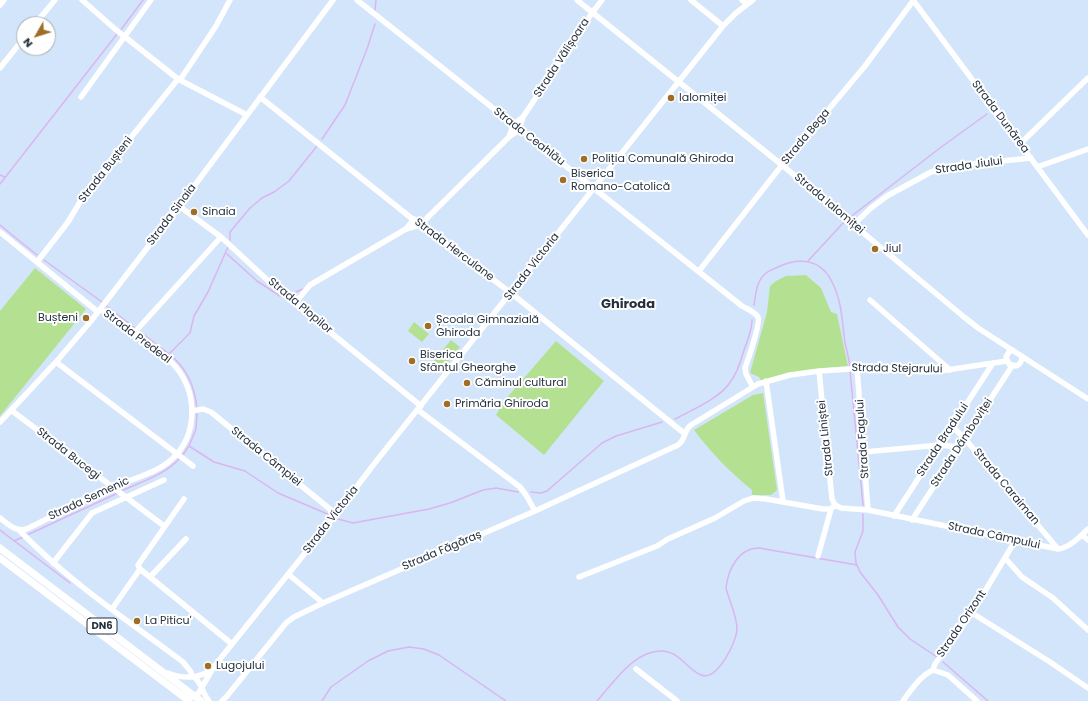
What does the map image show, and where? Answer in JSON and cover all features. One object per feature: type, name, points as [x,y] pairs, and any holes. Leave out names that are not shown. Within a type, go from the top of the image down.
[{"type":"main road","name":"DN6","points":[[0,548],[160,670],[195,699]]},
{"type":"main road","name":"DN6","points":[[0,558],[176,691],[195,699]]},
{"type":"street","points":[[0,5],[4,0]]},
{"type":"street","points":[[42,16],[55,0]]},
{"type":"street","points":[[82,0],[123,36],[179,79],[248,115]]},
{"type":"street","points":[[81,97],[123,36],[152,0]]},
{"type":"street","name":"Strada Bușteni","points":[[37,262],[68,222],[84,197],[179,79],[216,26],[230,0]]},
{"type":"street","name":"Strada Sinaia","points":[[0,422],[56,362],[102,307],[248,115],[333,0]]},
{"type":"street","name":"Strada Ceahlău","points":[[357,0],[698,272],[757,316],[758,326],[745,368],[746,374],[753,387]]},
{"type":"street","name":"Strada Ialomiței","points":[[577,0],[782,166],[964,317],[1088,399]]},
{"type":"street","name":"Strada Vălișoara","points":[[516,128],[602,0]]},
{"type":"street","points":[[690,0],[723,26]]},
{"type":"street","name":"Strada Victoria","points":[[195,699],[202,690],[212,669],[678,81],[744,2],[753,0]]},
{"type":"street","name":"Strada Dunărea","points":[[913,0],[1088,235]]},
{"type":"street","name":"Strada Bega","points":[[698,272],[782,166],[865,66],[913,0]]},
{"type":"street","points":[[0,68],[16,48]]},
{"type":"street","points":[[1020,144],[1088,78]]},
{"type":"street","name":"Strada Herculane","points":[[260,97],[417,222],[511,293],[685,434]]},
{"type":"street","points":[[295,303],[310,285],[417,222],[509,137],[516,128]]},
{"type":"street","points":[[1037,167],[1088,148]]},
{"type":"street","name":"Strada Jiului","points":[[849,221],[888,196],[931,172],[953,166],[1031,158]]},
{"type":"street","name":"Strada Plopilor","points":[[179,206],[221,237],[276,288],[419,408],[520,487],[535,511]]},
{"type":"street","points":[[406,229],[417,222]]},
{"type":"street","name":"Strada Predeal","points":[[0,232],[37,262],[102,307],[171,362],[178,370],[195,410],[190,431],[180,456]]},
{"type":"street","points":[[134,332],[221,237]]},
{"type":"street","points":[[870,300],[950,370]]},
{"type":"street","points":[[1013,350],[1006,356],[1007,361],[1012,366],[1020,364],[1022,356]]},
{"type":"street","name":"Strada Stejarului","points":[[685,434],[686,430],[691,425],[753,387],[766,381],[790,375],[847,368],[876,368],[926,372],[950,370],[1007,361]]},
{"type":"street","points":[[56,362],[193,466]]},
{"type":"street","name":"Strada Bradului","points":[[894,516],[993,363]]},
{"type":"street","name":"Strada Dâmboviței","points":[[912,520],[1012,366]]},
{"type":"street","name":"Strada Fagului","points":[[856,368],[868,510]]},
{"type":"street","name":"Strada Liniștei","points":[[819,371],[833,507]]},
{"type":"street","points":[[766,381],[783,501]]},
{"type":"street","name":"Strada Bucegi","points":[[11,410],[164,526]]},
{"type":"street","name":"Strada Câmpiei","points":[[195,410],[206,410],[211,412],[336,514]]},
{"type":"street","name":"Strada Caraiman","points":[[952,426],[965,438],[1058,549]]},
{"type":"street","name":"Strada Făgăraș","points":[[222,701],[286,623],[294,617],[322,603],[535,511],[678,445],[683,441],[685,434]]},
{"type":"street","points":[[864,452],[940,445],[959,447]]},
{"type":"street","name":"Strada Semenic","points":[[19,530],[29,528],[156,470],[180,456]]},
{"type":"street","points":[[53,563],[92,513],[124,496],[164,480]]},
{"type":"street","name":"Strada Câmpului","points":[[579,577],[657,546],[668,539],[703,524],[753,498],[783,501],[823,509],[833,507],[868,510],[1058,549]]},
{"type":"street","points":[[112,609],[164,526],[184,499]]},
{"type":"street","points":[[818,556],[833,507]]},
{"type":"street","points":[[0,518],[14,529],[19,530],[71,579],[184,662],[193,677],[200,683],[204,696],[209,701]]},
{"type":"street","points":[[1058,549],[1069,545],[1088,529]]},
{"type":"street","points":[[1082,535],[1088,540]]},
{"type":"street","points":[[150,577],[186,539]]},
{"type":"street","name":"Strada Orizont","points":[[902,701],[918,681],[933,670],[935,664],[972,614],[1015,541]]},
{"type":"street","points":[[1006,558],[1022,577],[1053,598],[1088,630]]},
{"type":"street","points":[[139,567],[232,644]]},
{"type":"street","points":[[288,574],[322,603]]},
{"type":"street","points":[[972,614],[1050,662],[1088,688]]},
{"type":"street","name":"Strada Victoria","points":[[193,677],[205,674],[212,669]]},
{"type":"street","points":[[636,669],[677,701]]},
{"type":"street","points":[[160,670],[178,677],[193,677]]},
{"type":"street","points":[[933,670],[948,675],[977,701]]},
{"type":"green space","points":[[35,268],[86,309],[0,416],[0,311]]},
{"type":"green space","points":[[806,275],[821,288],[831,312],[837,314],[848,366],[804,371],[761,381],[759,377],[750,373],[767,312],[770,286],[786,276]]},
{"type":"green space","points":[[414,322],[429,334],[422,342],[408,331]]},
{"type":"green space","points":[[451,340],[460,347],[442,369],[433,362]]},
{"type":"green space","points":[[556,341],[604,381],[544,455],[496,415],[504,401]]},
{"type":"green space","points":[[763,393],[777,490],[771,495],[752,495],[752,490],[721,462],[694,430],[753,395]]},
{"type":"waterway","points":[[120,31],[143,0]]},
{"type":"waterway","points":[[375,10],[376,0]]},
{"type":"waterway","points":[[322,139],[345,105],[375,24]]},
{"type":"waterway","points":[[0,184],[117,34]]},
{"type":"waterway","points":[[808,261],[844,222],[987,114]]},
{"type":"waterway","points":[[230,240],[230,232],[250,208],[262,198],[274,192],[289,181],[317,146]]},
{"type":"waterway","points":[[0,175],[5,177]]},
{"type":"waterway","points":[[0,225],[37,255]]},
{"type":"waterway","points":[[197,409],[189,378],[185,371],[169,354],[190,333],[194,316],[208,292],[228,247]]},
{"type":"waterway","points":[[227,254],[257,281],[280,296]]},
{"type":"waterway","points":[[44,260],[102,302]]},
{"type":"waterway","points":[[754,305],[757,288],[760,281],[769,271],[793,262],[801,261],[815,264],[826,273],[835,288],[841,311],[850,367]]},
{"type":"waterway","points":[[291,294],[303,289]]},
{"type":"waterway","points":[[105,305],[135,328]]},
{"type":"waterway","points":[[675,419],[706,403],[726,387],[736,374],[750,335],[752,320]]},
{"type":"waterway","points":[[138,330],[169,354]]},
{"type":"waterway","points":[[850,371],[863,505]]},
{"type":"waterway","points":[[197,413],[196,429],[189,446],[214,462],[245,471],[278,493],[330,515]]},
{"type":"waterway","points":[[531,492],[541,493],[547,491],[602,443],[616,436],[662,422]]},
{"type":"waterway","points":[[183,455],[188,447]]},
{"type":"waterway","points":[[121,491],[160,474],[180,458]]},
{"type":"waterway","points":[[338,519],[353,523],[429,509],[450,503],[483,490],[496,488],[518,492]]},
{"type":"waterway","points":[[27,535],[118,493]]},
{"type":"waterway","points":[[863,514],[863,531],[855,552],[856,563],[860,572],[878,595],[898,627],[910,639],[937,657]]},
{"type":"waterway","points":[[0,530],[70,583]]},
{"type":"waterway","points":[[14,541],[23,537]]},
{"type":"waterway","points":[[597,701],[625,669],[633,662],[650,653],[660,651],[672,653],[691,669],[701,675],[707,676],[719,667],[730,651],[737,629],[737,624],[726,588],[727,581],[735,561],[745,552],[759,548],[857,565]]},
{"type":"waterway","points":[[322,701],[331,687],[368,661],[388,651],[409,647],[424,649],[439,655],[506,701]]},
{"type":"waterway","points":[[943,662],[988,701]]},
{"type":"place","name":"Ialomiței","points":[[671,98]]},
{"type":"place","name":"Poliția Comunală Ghiroda","points":[[584,159]]},
{"type":"place","name":"Biserica Romano-Catolică","points":[[563,180]]},
{"type":"place","name":"Sinaia","points":[[194,212]]},
{"type":"place","name":"Jiul","points":[[875,249]]},
{"type":"place","name":"Bușteni","points":[[86,318]]},
{"type":"place","name":"Școala Gimnazială Ghiroda","points":[[428,326]]},
{"type":"place","name":"Biserica Sfântul Gheorghe","points":[[412,361]]},
{"type":"place","name":"Căminul cultural","points":[[467,383]]},
{"type":"place","name":"Primăria Ghiroda","points":[[447,404]]},
{"type":"place","name":"La Piticu'","points":[[137,621]]},
{"type":"place","name":"Lugojului","points":[[208,666]]},
{"type":"district","name":"Ghiroda","points":[[628,305]]}]
